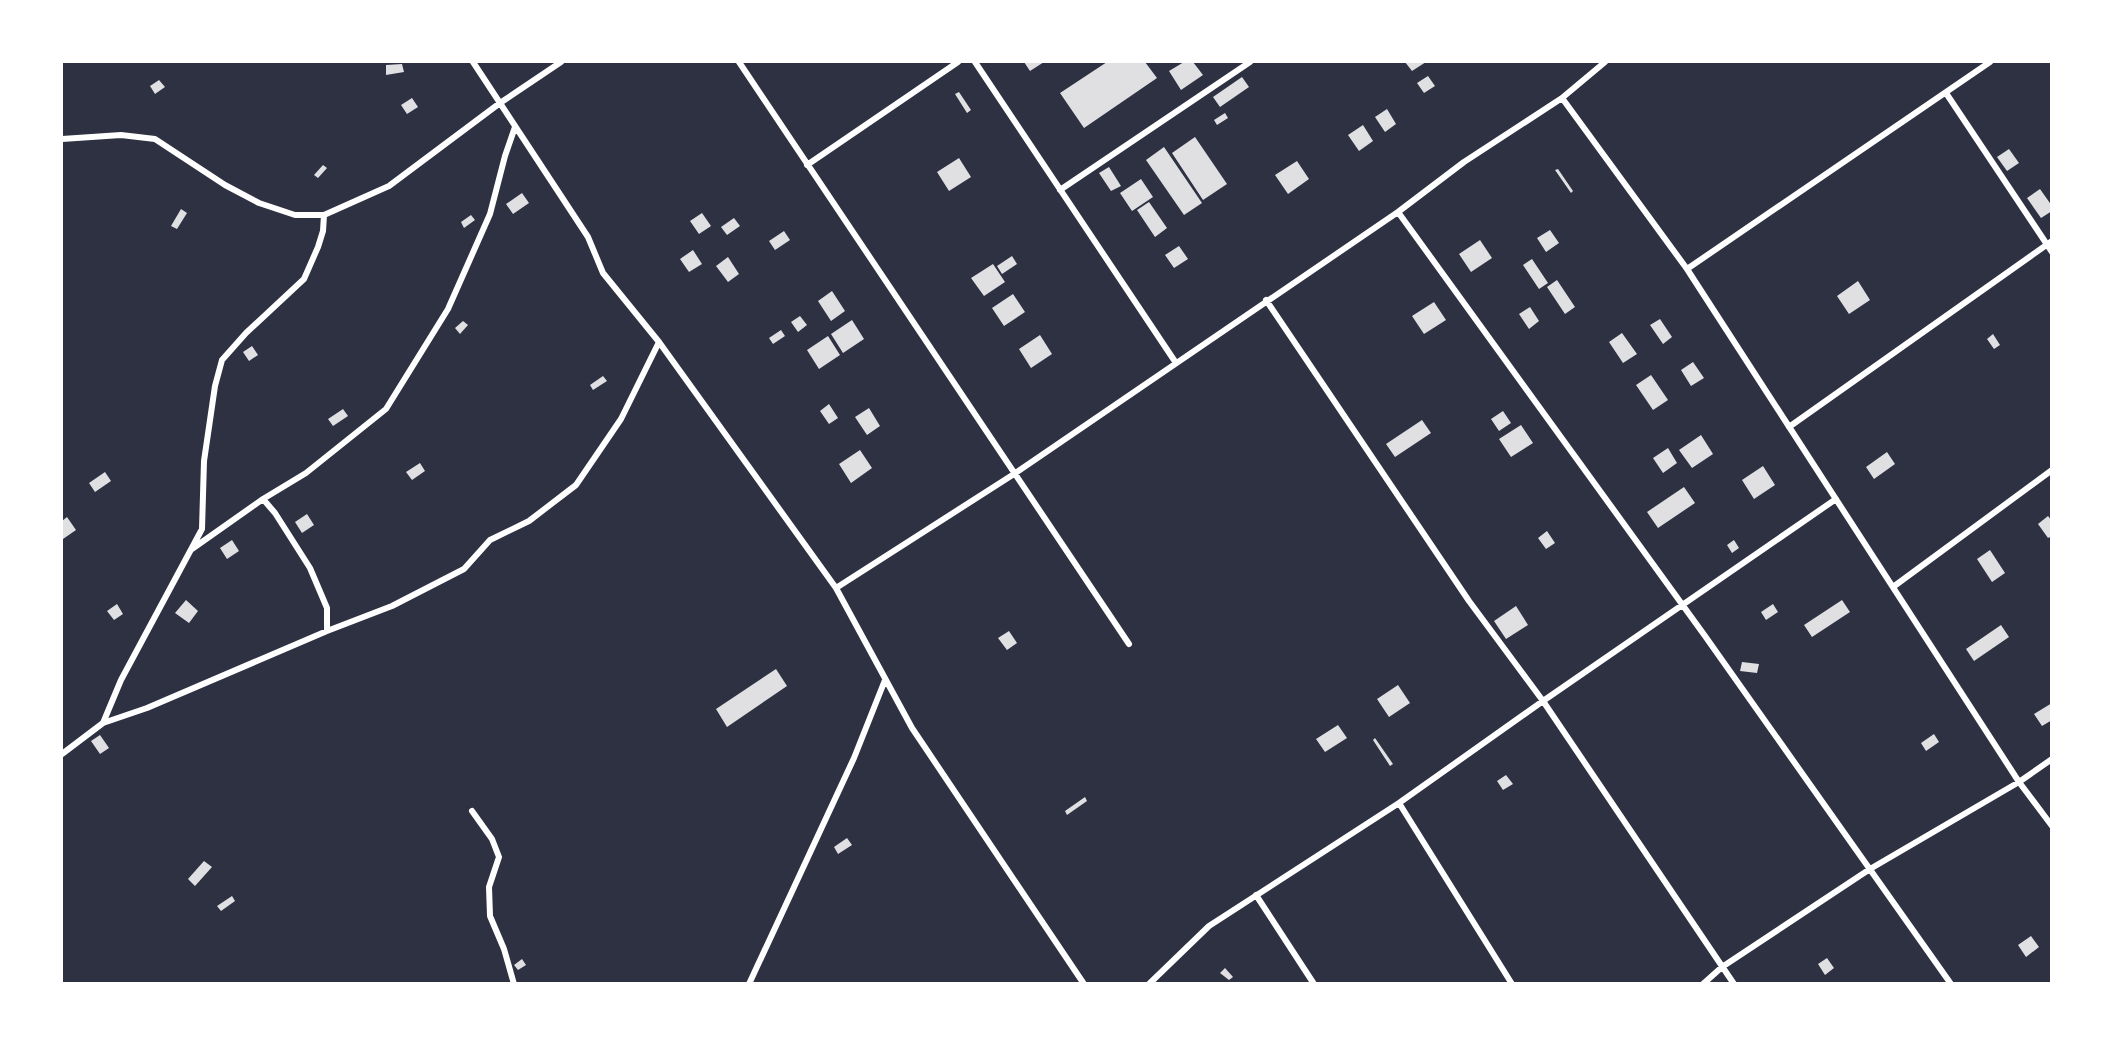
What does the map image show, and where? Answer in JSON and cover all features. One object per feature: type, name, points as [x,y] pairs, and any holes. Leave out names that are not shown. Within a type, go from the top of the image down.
[{"type":"street","points":[[473,62],[588,237],[603,273],[659,342],[836,588],[912,728],[1084,984]]},
{"type":"street","points":[[62,139],[121,135],[155,139],[225,185],[259,203],[295,215],[324,215],[389,186],[500,103],[561,62]]},
{"type":"street","points":[[739,62],[1129,644]]},
{"type":"street","points":[[807,165],[958,62]]},
{"type":"street","points":[[975,62],[1176,363]]},
{"type":"street","points":[[1060,190],[1250,62]]},
{"type":"street","points":[[836,588],[1014,474],[1398,212],[1464,162],[1562,98],[1605,62]]},
{"type":"street","points":[[1687,269],[1990,62]]},
{"type":"street","points":[[1946,93],[2049,243],[2052,252]]},
{"type":"street","points":[[1562,98],[1687,269],[2019,782],[2052,826]]},
{"type":"street","points":[[191,549],[263,499],[306,473],[386,409],[448,309],[490,214],[515,127]]},
{"type":"street","points":[[1398,212],[1683,605],[1951,984]]},
{"type":"street","points":[[103,723],[121,680],[202,529],[204,461],[215,386],[222,360],[246,333],[304,279],[323,231],[324,215]]},
{"type":"street","points":[[1790,427],[2049,243]]},
{"type":"street","points":[[1266,300],[1469,602],[1543,701],[1734,984]]},
{"type":"street","points":[[62,754],[103,723],[167,700],[327,631],[392,606],[464,569],[490,540],[529,521],[576,485],[621,419],[659,342]]},
{"type":"street","points":[[1893,587],[2052,470]]},
{"type":"street","points":[[263,499],[275,513],[310,568],[327,608],[327,631]]},
{"type":"street","points":[[1149,984],[1209,926],[1399,803],[1836,499]]},
{"type":"street","points":[[749,984],[854,758],[885,680]]},
{"type":"street","points":[[1703,984],[1722,967],[1870,870],[2019,782],[2052,759]]},
{"type":"street","points":[[1399,803],[1512,984]]},
{"type":"street","points":[[472,812],[492,839],[499,857],[489,887],[490,916],[504,949],[514,984]]},
{"type":"street","points":[[1256,895],[1314,984]]},
{"type":"building","points":[[1024,62],[1044,62],[1030,71]]},
{"type":"building","points":[[1107,62],[1145,62],[1157,78],[1084,128],[1060,93]]},
{"type":"building","points":[[1184,62],[1193,62],[1203,75],[1181,90],[1169,71]]},
{"type":"building","points":[[1405,62],[1426,62],[1412,71]]},
{"type":"building","points":[[402,64],[404,72],[386,75],[386,65]]},
{"type":"building","points":[[1428,76],[1435,86],[1424,93],[1417,83]]},
{"type":"building","points":[[1242,77],[1249,87],[1220,107],[1213,97]]},
{"type":"building","points":[[159,80],[165,87],[155,94],[150,86]]},
{"type":"building","points":[[959,92],[971,110],[967,113],[955,94]]},
{"type":"building","points":[[412,98],[418,107],[407,114],[401,105]]},
{"type":"building","points":[[1387,109],[1396,124],[1385,132],[1375,117]]},
{"type":"building","points":[[1225,113],[1228,118],[1217,125],[1214,120]]},
{"type":"building","points":[[1363,125],[1373,141],[1359,151],[1348,135]]},
{"type":"building","points":[[1195,137],[1227,184],[1203,200],[1172,153]]},
{"type":"building","points":[[1164,147],[1202,203],[1184,215],[1146,160]]},
{"type":"building","points":[[2009,149],[2019,163],[2007,171],[1997,157]]},
{"type":"building","points":[[959,158],[971,177],[949,191],[937,172]]},
{"type":"building","points":[[1297,161],[1309,179],[1288,194],[1275,175]]},
{"type":"building","points":[[323,165],[327,168],[318,178],[314,175]]},
{"type":"building","points":[[1109,167],[1121,186],[1111,191],[1099,173]]},
{"type":"building","points":[[1558,169],[1573,191],[1571,193],[1555,170]]},
{"type":"building","points":[[1141,179],[1153,197],[1132,211],[1120,193]]},
{"type":"building","points":[[2040,189],[2052,206],[2052,211],[2041,218],[2027,198]]},
{"type":"building","points":[[522,193],[529,203],[513,214],[506,204]]},
{"type":"building","points":[[1149,202],[1167,228],[1155,237],[1137,210]]},
{"type":"building","points":[[181,209],[187,213],[177,229],[171,226]]},
{"type":"building","points":[[702,213],[711,226],[699,234],[690,221]]},
{"type":"building","points":[[471,215],[475,220],[464,228],[461,222]]},
{"type":"building","points":[[734,218],[740,226],[727,235],[721,227]]},
{"type":"building","points":[[1550,230],[1559,243],[1546,252],[1537,238]]},
{"type":"building","points":[[784,231],[790,240],[775,250],[769,241]]},
{"type":"building","points":[[1480,240],[1492,258],[1471,272],[1459,254]]},
{"type":"building","points":[[1179,246],[1188,259],[1174,268],[1165,255]]},
{"type":"building","points":[[693,250],[702,264],[689,272],[680,259]]},
{"type":"building","points":[[1012,256],[1017,264],[1002,274],[997,266]]},
{"type":"building","points":[[728,257],[739,274],[728,282],[716,266]]},
{"type":"building","points":[[1532,259],[1548,283],[1539,289],[1523,265]]},
{"type":"building","points":[[993,264],[1005,282],[984,296],[971,278]]},
{"type":"building","points":[[1557,280],[1575,307],[1565,314],[1547,287]]},
{"type":"building","points":[[1858,281],[1870,300],[1849,314],[1837,296]]},
{"type":"building","points":[[832,291],[845,311],[831,321],[818,301]]},
{"type":"building","points":[[1013,294],[1025,312],[1004,326],[992,308]]},
{"type":"building","points":[[1434,302],[1446,320],[1424,334],[1412,316]]},
{"type":"building","points":[[1530,307],[1539,321],[1529,329],[1519,314]]},
{"type":"building","points":[[800,316],[807,325],[798,332],[791,322]]},
{"type":"building","points":[[1660,319],[1672,337],[1663,344],[1650,325]]},
{"type":"building","points":[[852,320],[864,339],[843,353],[831,334]]},
{"type":"building","points":[[463,321],[468,325],[460,334],[455,328]]},
{"type":"building","points":[[781,330],[785,336],[773,344],[769,338]]},
{"type":"building","points":[[1622,333],[1637,354],[1623,363],[1609,342]]},
{"type":"building","points":[[1993,334],[2000,345],[1994,349],[1987,339]]},
{"type":"building","points":[[1040,335],[1052,354],[1031,368],[1019,349]]},
{"type":"building","points":[[828,336],[840,355],[819,369],[807,350]]},
{"type":"building","points":[[252,346],[258,355],[249,361],[243,352]]},
{"type":"building","points":[[1693,362],[1704,378],[1691,386],[1681,370]]},
{"type":"building","points":[[1651,375],[1668,400],[1653,410],[1636,385]]},
{"type":"building","points":[[603,376],[607,381],[593,390],[590,385]]},
{"type":"building","points":[[829,404],[838,418],[829,424],[820,411]]},
{"type":"building","points":[[869,408],[880,426],[867,435],[855,417]]},
{"type":"building","points":[[343,409],[348,416],[333,426],[328,419]]},
{"type":"building","points":[[1503,411],[1511,423],[1499,431],[1491,419]]},
{"type":"building","points":[[1422,420],[1431,433],[1395,457],[1386,444]]},
{"type":"building","points":[[1521,425],[1533,443],[1511,457],[1499,439]]},
{"type":"building","points":[[1701,435],[1713,454],[1692,468],[1679,450]]},
{"type":"building","points":[[1668,448],[1677,463],[1663,473],[1653,458]]},
{"type":"building","points":[[860,450],[872,468],[851,483],[839,464]]},
{"type":"building","points":[[1887,452],[1895,464],[1874,479],[1866,467]]},
{"type":"building","points":[[420,463],[425,471],[412,480],[406,472]]},
{"type":"building","points":[[1763,466],[1775,485],[1754,499],[1742,480]]},
{"type":"building","points":[[105,472],[111,481],[95,492],[89,483]]},
{"type":"building","points":[[1684,487],[1695,503],[1658,528],[1647,512]]},
{"type":"building","points":[[307,514],[314,525],[302,533],[295,522]]},
{"type":"building","points":[[2048,516],[2052,521],[2052,536],[2048,538],[2038,524]]},
{"type":"building","points":[[67,517],[76,530],[63,539],[62,521]]},
{"type":"building","points":[[1547,531],[1555,543],[1546,549],[1538,538]]},
{"type":"building","points":[[232,540],[239,551],[227,559],[220,548]]},
{"type":"building","points":[[1734,540],[1739,548],[1732,553],[1727,545]]},
{"type":"building","points":[[1990,550],[2005,573],[1992,582],[1977,559]]},
{"type":"building","points":[[186,600],[198,611],[189,623],[175,613]]},
{"type":"building","points":[[1842,600],[1850,612],[1812,637],[1804,625]]},
{"type":"building","points":[[117,604],[123,614],[114,620],[107,611]]},
{"type":"building","points":[[1773,604],[1778,612],[1766,620],[1761,612]]},
{"type":"building","points":[[1516,606],[1528,625],[1506,639],[1494,621]]},
{"type":"building","points":[[2001,625],[2009,637],[1974,661],[1966,649]]},
{"type":"building","points":[[1009,631],[1017,643],[1007,650],[998,638]]},
{"type":"building","points":[[1742,662],[1759,664],[1757,673],[1740,671]]},
{"type":"building","points":[[776,669],[787,686],[727,727],[716,709]]},
{"type":"building","points":[[1398,685],[1410,703],[1389,717],[1377,699]]},
{"type":"building","points":[[2052,703],[2052,720],[2042,726],[2034,714]]},
{"type":"building","points":[[1338,725],[1347,738],[1325,752],[1316,739]]},
{"type":"building","points":[[1934,734],[1939,742],[1926,751],[1921,743]]},
{"type":"building","points":[[100,735],[109,748],[100,754],[91,741]]},
{"type":"building","points":[[1375,738],[1393,764],[1390,766],[1373,740]]},
{"type":"building","points":[[1506,775],[1513,784],[1503,790],[1497,781]]},
{"type":"building","points":[[1085,797],[1087,801],[1067,815],[1065,811]]},
{"type":"building","points":[[847,838],[852,845],[838,854],[834,847]]},
{"type":"building","points":[[204,861],[212,867],[195,886],[188,879]]},
{"type":"building","points":[[232,896],[235,901],[221,911],[217,906]]},
{"type":"building","points":[[2031,936],[2039,947],[2026,957],[2018,945]]},
{"type":"building","points":[[1827,958],[1834,968],[1825,975],[1818,964]]},
{"type":"building","points":[[522,959],[526,965],[518,970],[514,965]]},
{"type":"building","points":[[1225,968],[1233,977],[1229,980],[1220,973]]}]
